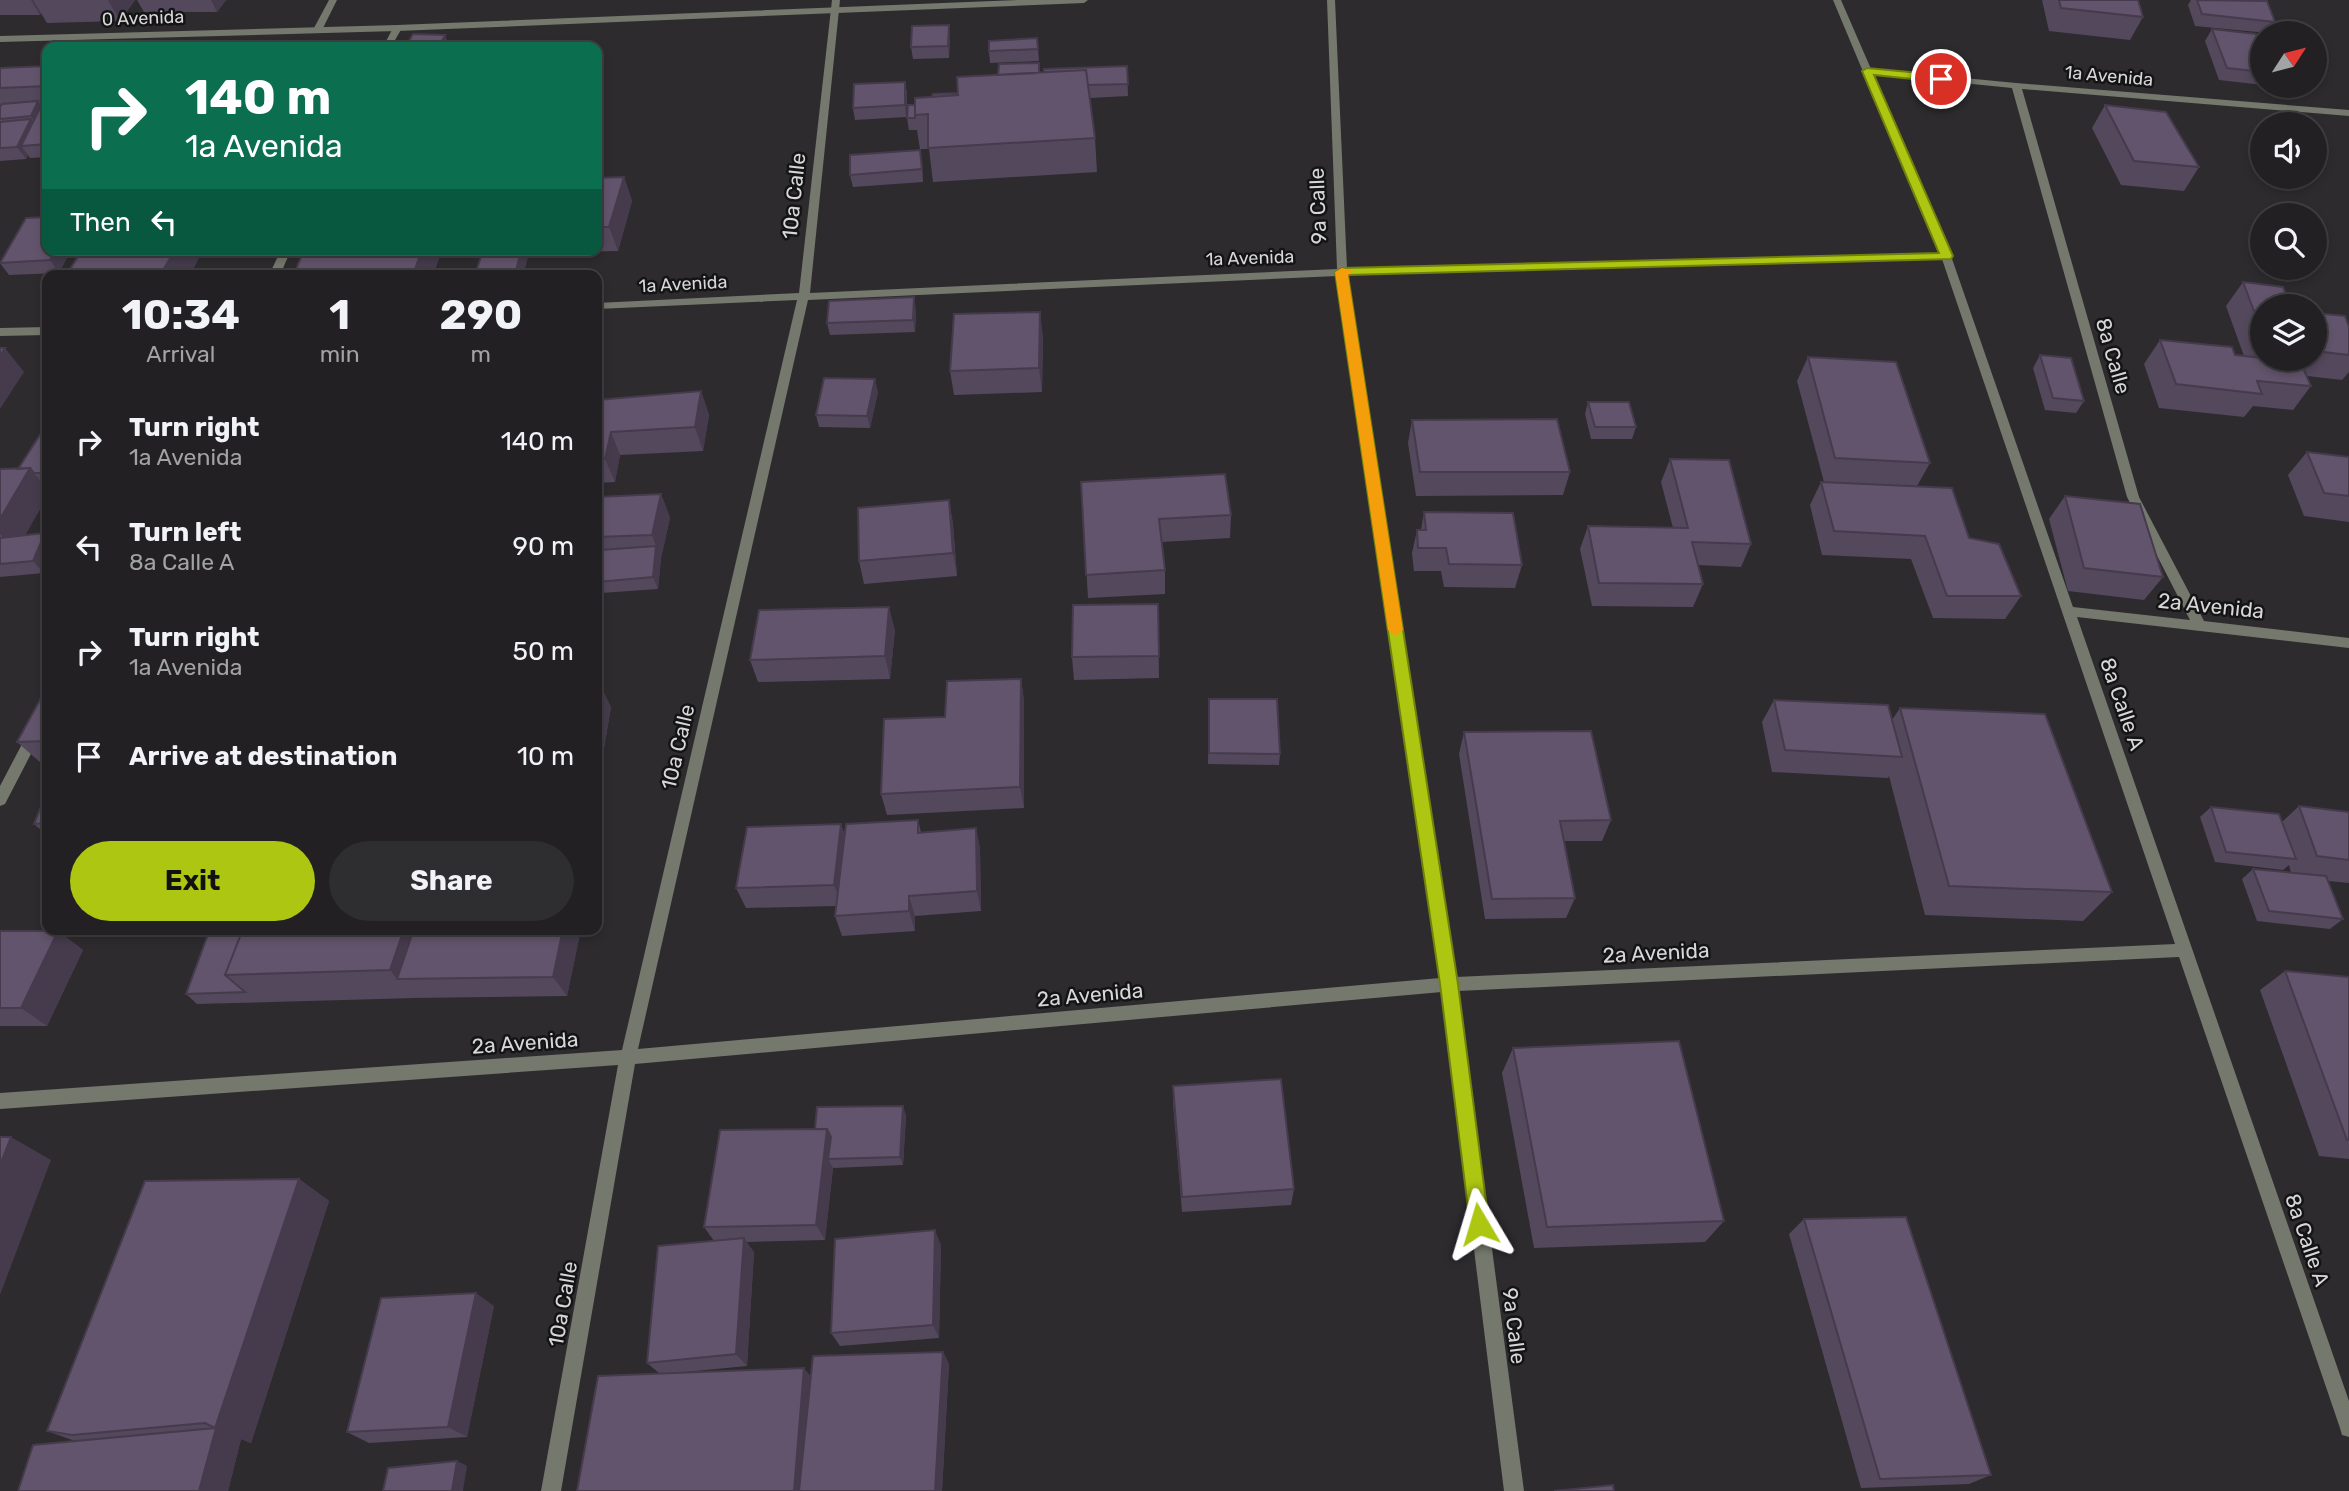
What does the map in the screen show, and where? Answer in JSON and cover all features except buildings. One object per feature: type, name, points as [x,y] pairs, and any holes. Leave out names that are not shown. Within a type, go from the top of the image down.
[{"type":"street","points":[[318,28],[333,0]]},
{"type":"street","name":"0 Avenida","points":[[0,38],[397,28],[836,6],[1084,0]]},
{"type":"street","name":"9a Calle","points":[[1331,0],[1342,272],[1449,984],[1514,1491]]},
{"type":"street","name":"8a Calle A","points":[[1837,0],[1947,256],[2349,1428]]},
{"type":"street","name":"10a Calle","points":[[551,1491],[628,1057],[804,295],[836,6]]},
{"type":"street","points":[[390,42],[397,28]]},
{"type":"street","name":"1a Avenida","points":[[1867,71],[2349,113]]},
{"type":"street","name":"8a Calle","points":[[2016,86],[2133,497],[2200,626]]},
{"type":"street","name":"1a Avenida","points":[[602,306],[1342,272],[1947,256]]},
{"type":"street","points":[[0,332],[42,331]]},
{"type":"street","name":"2a Avenida","points":[[2069,611],[2349,643]]},
{"type":"street","points":[[0,800],[42,720]]},
{"type":"street","name":"2a Avenida","points":[[0,1101],[628,1057],[1449,984],[2185,950]]},
{"type":"slow traffic","points":[[1348,271],[1342,272],[1395,630]]},
{"type":"route","points":[[1479,1224],[1449,984],[1342,272],[1947,256],[1867,71],[1941,79]]}]
